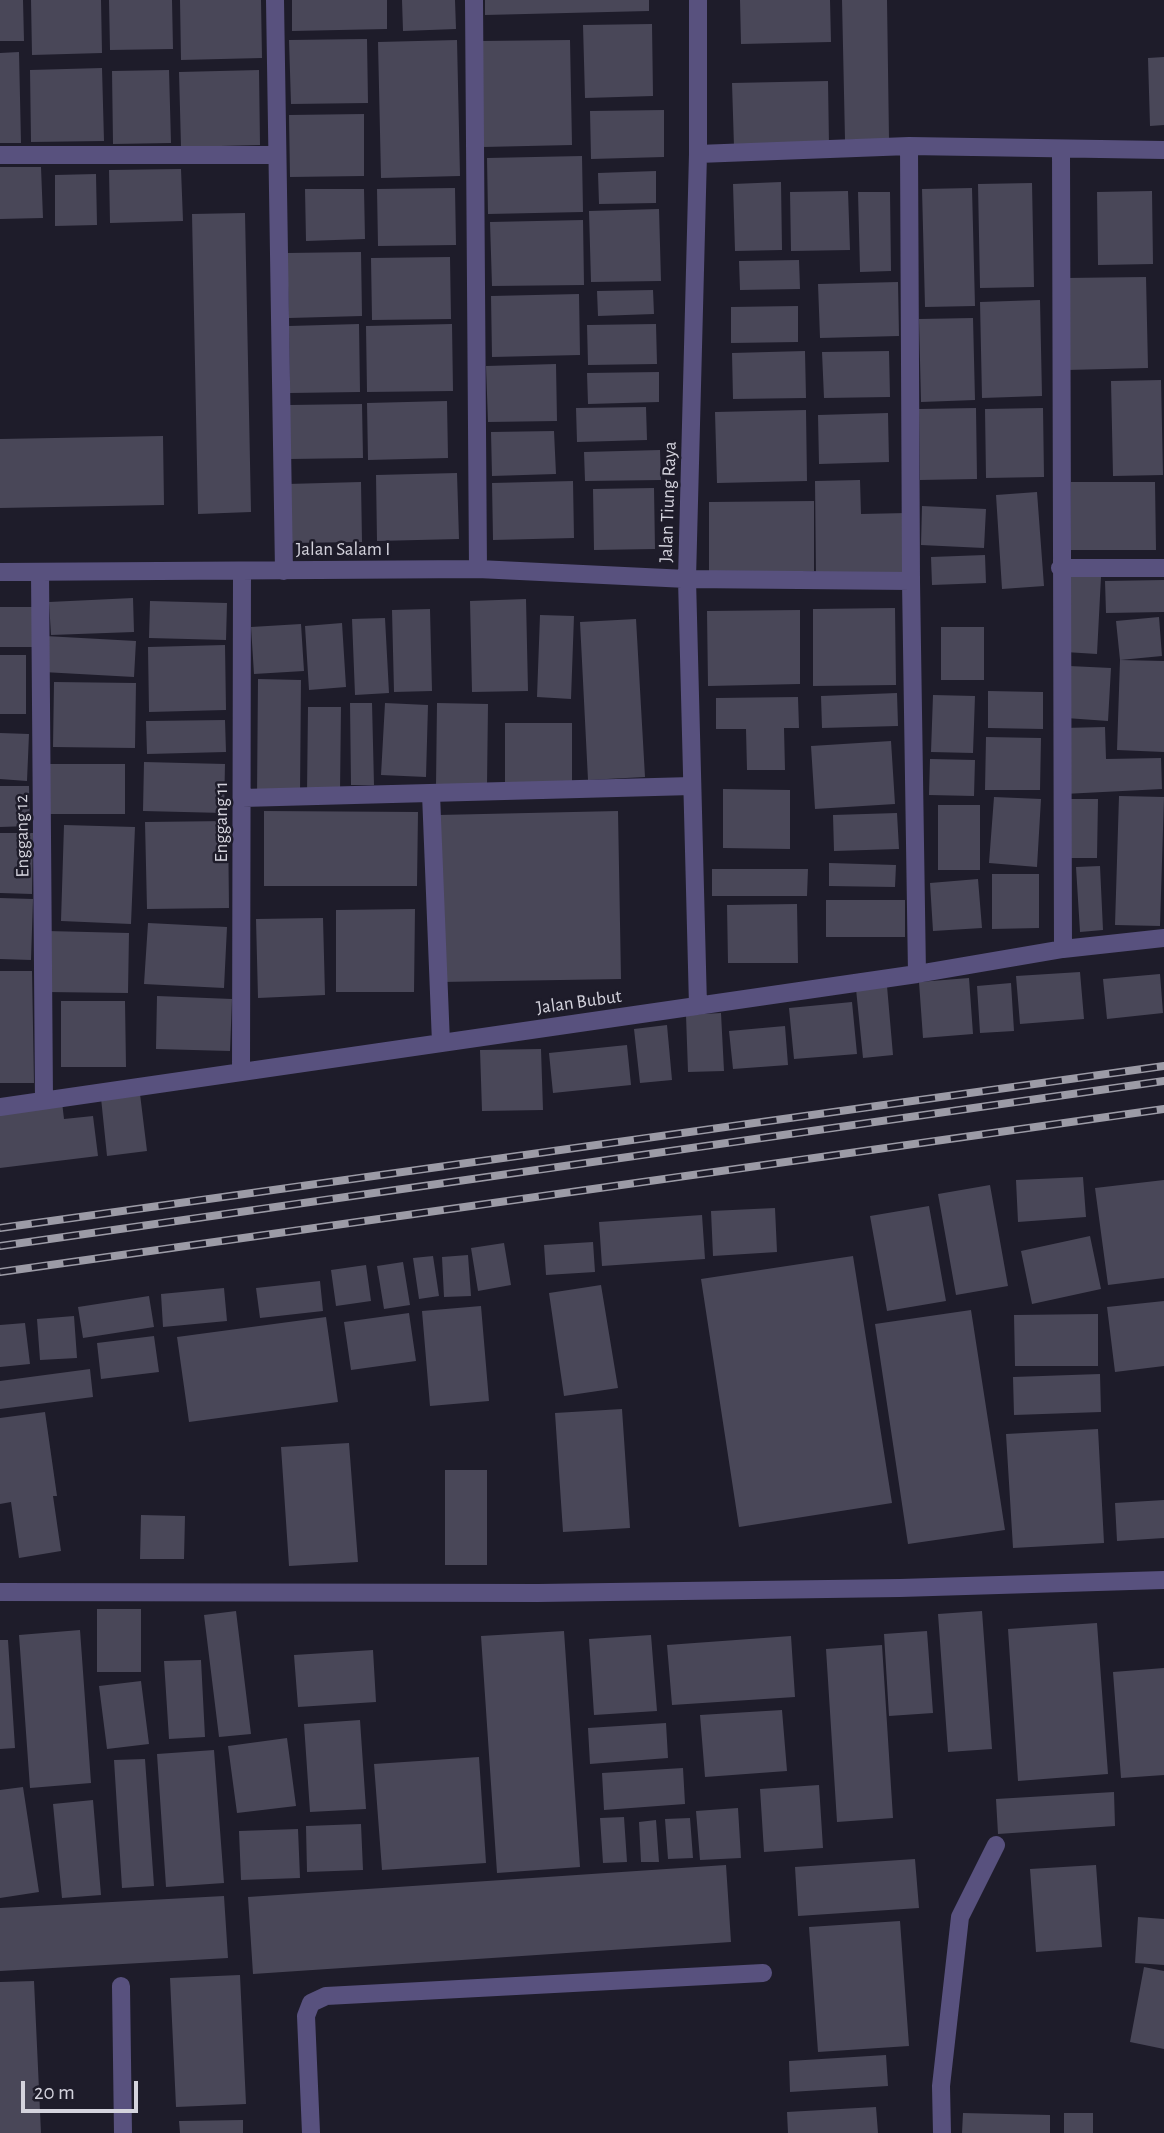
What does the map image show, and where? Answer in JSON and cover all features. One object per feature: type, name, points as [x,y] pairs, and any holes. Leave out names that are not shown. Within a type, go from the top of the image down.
[{"type":"street","points":[[275,0],[284,571]]},
{"type":"street","points":[[474,0],[478,569]]},
{"type":"street","name":"Jalan Tiung Raya","points":[[698,0],[698,154],[687,579],[698,1006]]},
{"type":"street","points":[[909,146],[911,581],[917,974]]},
{"type":"street","points":[[698,154],[909,146],[1164,150]]},
{"type":"street","points":[[1061,149],[1063,949]]},
{"type":"street","points":[[0,155],[277,155]]},
{"type":"street","points":[[1060,568],[1164,568]]},
{"type":"street","name":"Jalan Salam I","points":[[0,572],[478,569],[687,579],[911,581]]},
{"type":"street","name":"Enggang 11","points":[[241,1072],[242,571]]},
{"type":"street","name":"Enggang 12","points":[[40,572],[44,1100]]},
{"type":"street","points":[[242,798],[692,786]]},
{"type":"street","points":[[431,794],[441,1043]]},
{"type":"street","name":"Jalan Bubut","points":[[0,1107],[917,974],[1063,949],[1164,938]]},
{"type":"street","points":[[0,1592],[538,1593],[886,1588],[1164,1580]]},
{"type":"street","points":[[942,2133],[941,2086],[960,1917],[996,1845]]},
{"type":"street","points":[[311,2133],[306,2016],[311,2003],[326,1996],[763,1973]]},
{"type":"street","points":[[121,1986],[123,2133]]},
{"type":"building","points":[[0,0],[23,0],[24,41],[0,41]]},
{"type":"building","points":[[31,0],[101,0],[102,53],[32,55]]},
{"type":"building","points":[[109,0],[172,0],[173,49],[110,50]]},
{"type":"building","points":[[180,0],[261,0],[262,58],[181,60]]},
{"type":"building","points":[[292,0],[387,0],[387,29],[292,31]]},
{"type":"building","points":[[402,0],[455,0],[456,29],[403,31]]},
{"type":"building","points":[[485,0],[649,0],[649,11],[485,15]]},
{"type":"building","points":[[740,0],[830,0],[831,42],[741,44]]},
{"type":"building","points":[[842,0],[887,0],[889,139],[845,140]]},
{"type":"building","points":[[652,24],[653,96],[585,98],[583,25]]},
{"type":"building","points":[[367,39],[368,103],[291,104],[289,40]]},
{"type":"building","points":[[457,40],[460,176],[381,178],[378,42]]},
{"type":"building","points":[[570,40],[572,145],[483,147],[481,41]]},
{"type":"building","points":[[19,52],[21,143],[0,143],[0,53]]},
{"type":"building","points":[[1164,57],[1164,125],[1150,126],[1148,58]]},
{"type":"building","points":[[102,68],[104,141],[31,142],[30,70]]},
{"type":"building","points":[[169,70],[171,143],[113,144],[112,71]]},
{"type":"building","points":[[259,70],[260,145],[181,147],[179,72]]},
{"type":"building","points":[[828,81],[829,145],[734,147],[732,83]]},
{"type":"building","points":[[664,110],[664,157],[591,159],[590,111]]},
{"type":"building","points":[[364,114],[364,176],[290,177],[289,115]]},
{"type":"building","points":[[582,156],[583,212],[488,214],[487,158]]},
{"type":"building","points":[[0,167],[41,167],[43,218],[0,219]]},
{"type":"building","points":[[181,169],[183,221],[110,223],[109,170]]},
{"type":"building","points":[[656,171],[656,203],[599,204],[598,173]]},
{"type":"building","points":[[96,174],[97,225],[55,226],[55,175]]},
{"type":"building","points":[[781,182],[782,250],[735,251],[733,184]]},
{"type":"building","points":[[1032,183],[1034,287],[980,288],[978,184]]},
{"type":"building","points":[[455,188],[456,245],[378,246],[377,189]]},
{"type":"building","points":[[972,188],[975,306],[925,307],[922,189]]},
{"type":"building","points":[[305,189],[364,189],[365,239],[306,241]]},
{"type":"building","points":[[848,191],[850,250],[791,251],[790,192]]},
{"type":"building","points":[[1152,191],[1153,264],[1098,265],[1097,192]]},
{"type":"building","points":[[858,192],[890,192],[891,271],[860,272]]},
{"type":"building","points":[[659,209],[661,281],[591,282],[589,211]]},
{"type":"building","points":[[245,213],[251,512],[198,514],[192,214]]},
{"type":"building","points":[[583,220],[584,285],[492,286],[490,222]]},
{"type":"building","points":[[361,252],[362,316],[289,318],[287,253]]},
{"type":"building","points":[[450,257],[451,319],[372,320],[371,258]]},
{"type":"building","points":[[799,260],[800,289],[740,290],[739,261]]},
{"type":"building","points":[[1146,277],[1148,368],[1067,370],[1065,278]]},
{"type":"building","points":[[898,282],[899,336],[820,338],[818,284]]},
{"type":"building","points":[[653,290],[654,314],[598,316],[597,291]]},
{"type":"building","points":[[579,294],[580,355],[492,357],[491,296]]},
{"type":"building","points":[[1040,300],[1042,396],[982,398],[980,302]]},
{"type":"building","points":[[798,306],[798,342],[731,343],[731,307]]},
{"type":"building","points":[[973,318],[975,400],[921,402],[919,319]]},
{"type":"building","points":[[359,324],[360,392],[290,393],[289,326]]},
{"type":"building","points":[[452,324],[453,391],[367,392],[366,326]]},
{"type":"building","points":[[656,324],[657,364],[588,365],[587,325]]},
{"type":"building","points":[[805,351],[806,398],[733,399],[732,353]]},
{"type":"building","points":[[889,351],[890,397],[824,398],[822,352]]},
{"type":"building","points":[[556,364],[557,421],[488,422],[486,366]]},
{"type":"building","points":[[659,372],[659,402],[588,404],[587,373]]},
{"type":"building","points":[[1161,380],[1163,475],[1113,476],[1111,381]]},
{"type":"building","points":[[447,401],[448,458],[368,460],[367,403]]},
{"type":"building","points":[[362,404],[363,458],[290,459],[289,405]]},
{"type":"building","points":[[646,407],[647,440],[577,442],[576,408]]},
{"type":"building","points":[[976,408],[977,479],[920,480],[919,409]]},
{"type":"building","points":[[1043,408],[1044,477],[986,478],[985,409]]},
{"type":"building","points":[[806,410],[807,481],[717,483],[715,412]]},
{"type":"building","points":[[888,413],[889,462],[819,464],[818,415]]},
{"type":"building","points":[[554,431],[556,474],[492,476],[491,432]]},
{"type":"building","points":[[163,436],[164,505],[0,508],[0,439]]},
{"type":"building","points":[[660,450],[661,480],[585,481],[584,452]]},
{"type":"building","points":[[457,473],[459,539],[377,541],[376,475]]},
{"type":"building","points":[[860,480],[861,514],[907,513],[907,576],[816,577],[815,481]]},
{"type":"building","points":[[573,481],[574,538],[493,540],[492,483]]},
{"type":"building","points":[[361,482],[362,542],[287,543],[287,484]]},
{"type":"building","points":[[1071,482],[1155,482],[1156,550],[1071,550]]},
{"type":"building","points":[[654,488],[655,549],[594,550],[593,489]]},
{"type":"building","points":[[1037,492],[1044,586],[1002,589],[996,495]]},
{"type":"building","points":[[814,501],[814,571],[709,572],[709,502]]},
{"type":"building","points":[[922,506],[986,509],[984,548],[921,545]]},
{"type":"building","points":[[985,555],[986,583],[932,585],[931,557]]},
{"type":"building","points":[[1070,576],[1101,577],[1097,654],[1065,652]]},
{"type":"building","points":[[1164,580],[1164,612],[1106,613],[1105,581]]},
{"type":"building","points":[[133,598],[134,632],[51,635],[49,602]]},
{"type":"building","points":[[526,599],[528,691],[472,692],[470,601]]},
{"type":"building","points":[[150,601],[227,603],[226,640],[149,638]]},
{"type":"building","points":[[0,607],[37,607],[37,647],[0,647]]},
{"type":"building","points":[[895,608],[896,685],[813,686],[813,609]]},
{"type":"building","points":[[430,609],[432,691],[394,692],[392,610]]},
{"type":"building","points":[[800,610],[800,684],[708,686],[707,611]]},
{"type":"building","points":[[540,615],[574,616],[571,699],[537,697]]},
{"type":"building","points":[[1159,617],[1162,656],[1120,660],[1116,621]]},
{"type":"building","points":[[385,618],[389,693],[355,695],[352,619]]},
{"type":"building","points":[[636,619],[645,777],[588,780],[580,622]]},
{"type":"building","points":[[342,623],[346,687],[309,690],[305,626]]},
{"type":"building","points":[[301,624],[304,671],[254,674],[251,627]]},
{"type":"building","points":[[941,627],[984,627],[984,680],[941,680]]},
{"type":"building","points":[[45,636],[136,641],[134,677],[43,672]]},
{"type":"building","points":[[225,645],[226,710],[149,712],[148,647]]},
{"type":"building","points":[[0,655],[26,655],[26,714],[0,714]]},
{"type":"building","points":[[1120,660],[1164,661],[1164,752],[1117,750]]},
{"type":"building","points":[[1069,666],[1111,668],[1108,721],[1066,718]]},
{"type":"building","points":[[258,679],[301,680],[300,795],[257,795]]},
{"type":"building","points":[[54,682],[136,683],[135,748],[53,747]]},
{"type":"building","points":[[988,691],[1043,692],[1043,729],[988,728]]},
{"type":"building","points":[[897,693],[898,726],[822,728],[821,696]]},
{"type":"building","points":[[933,695],[975,696],[973,753],[931,752]]},
{"type":"building","points":[[798,697],[799,728],[784,728],[785,770],[747,770],[746,729],[716,729],[716,698]]},
{"type":"building","points":[[350,703],[372,703],[374,785],[351,785]]},
{"type":"building","points":[[385,703],[428,705],[426,777],[381,775]]},
{"type":"building","points":[[437,703],[488,704],[487,786],[436,786]]},
{"type":"building","points":[[308,707],[341,707],[340,793],[307,793]]},
{"type":"building","points":[[225,720],[226,752],[147,754],[146,721]]},
{"type":"building","points":[[505,723],[572,723],[572,786],[505,786]]},
{"type":"building","points":[[1105,727],[1106,759],[1161,758],[1162,789],[1064,794],[1063,728]]},
{"type":"building","points":[[0,733],[29,734],[27,781],[0,779]]},
{"type":"building","points":[[986,737],[1041,738],[1040,790],[985,790]]},
{"type":"building","points":[[891,741],[895,804],[815,809],[811,746]]},
{"type":"building","points":[[930,759],[975,760],[974,796],[929,795]]},
{"type":"building","points":[[144,762],[225,764],[224,813],[143,811]]},
{"type":"building","points":[[49,764],[125,764],[125,814],[48,814]]},
{"type":"building","points":[[0,786],[29,786],[30,826],[0,827]]},
{"type":"building","points":[[723,789],[790,790],[790,849],[723,848]]},
{"type":"building","points":[[1119,796],[1164,797],[1160,926],[1115,925]]},
{"type":"building","points":[[994,797],[1041,799],[1037,867],[989,863]]},
{"type":"building","points":[[1069,799],[1098,799],[1097,858],[1069,858]]},
{"type":"building","points":[[938,805],[980,805],[980,870],[938,870]]},
{"type":"building","points":[[264,811],[418,812],[417,886],[264,886]]},
{"type":"building","points":[[618,811],[621,979],[441,982],[438,815]]},
{"type":"building","points":[[897,813],[899,849],[834,851],[833,815]]},
{"type":"building","points":[[228,821],[229,908],[147,909],[145,822]]},
{"type":"building","points":[[64,825],[135,827],[131,924],[61,921]]},
{"type":"building","points":[[0,833],[33,833],[32,894],[0,893]]},
{"type":"building","points":[[829,863],[896,865],[895,887],[829,886]]},
{"type":"building","points":[[1100,866],[1103,930],[1080,932],[1076,867]]},
{"type":"building","points":[[712,869],[808,869],[807,896],[712,896]]},
{"type":"building","points":[[992,874],[1039,874],[1039,928],[992,929]]},
{"type":"building","points":[[978,879],[982,928],[933,931],[930,883]]},
{"type":"building","points":[[0,898],[33,899],[31,960],[0,959]]},
{"type":"building","points":[[826,900],[905,900],[905,937],[826,937]]},
{"type":"building","points":[[797,904],[798,963],[728,963],[727,905]]},
{"type":"building","points":[[415,909],[414,992],[336,992],[336,910]]},
{"type":"building","points":[[323,918],[325,995],[258,998],[256,919]]},
{"type":"building","points":[[148,923],[227,927],[224,988],[144,984]]},
{"type":"building","points":[[47,931],[129,933],[128,993],[46,992]]},
{"type":"building","points":[[0,971],[32,971],[34,1083],[0,1083]]},
{"type":"building","points":[[1080,972],[1084,1019],[1020,1024],[1016,976]]},
{"type":"building","points":[[1160,974],[1163,1013],[1107,1019],[1103,979]]},
{"type":"building","points":[[969,978],[973,1034],[923,1038],[919,982]]},
{"type":"building","points":[[1011,983],[1014,1031],[980,1033],[977,986]]},
{"type":"building","points":[[887,986],[893,1055],[863,1058],[856,989]]},
{"type":"building","points":[[157,996],[232,999],[230,1051],[156,1049]]},
{"type":"building","points":[[61,1001],[125,1001],[126,1067],[61,1067]]},
{"type":"building","points":[[852,1002],[857,1054],[794,1059],[789,1008]]},
{"type":"building","points":[[721,1013],[724,1071],[688,1072],[686,1015]]},
{"type":"building","points":[[667,1025],[672,1080],[640,1083],[634,1029]]},
{"type":"building","points":[[785,1026],[788,1065],[733,1069],[729,1031]]},
{"type":"building","points":[[627,1045],[631,1085],[553,1093],[549,1053]]},
{"type":"building","points":[[541,1049],[543,1110],[482,1111],[480,1050]]},
{"type":"building","points":[[140,1094],[147,1151],[107,1156],[101,1098]]},
{"type":"building","points":[[62,1102],[64,1119],[93,1116],[98,1156],[0,1168],[0,1110]]},
{"type":"building","points":[[1083,1177],[1086,1217],[1018,1222],[1016,1180]]},
{"type":"building","points":[[1164,1180],[1164,1278],[1108,1285],[1095,1188]]},
{"type":"building","points":[[990,1185],[1008,1286],[956,1295],[938,1194]]},
{"type":"building","points":[[929,1206],[946,1301],[887,1311],[870,1216]]},
{"type":"building","points":[[775,1208],[777,1252],[713,1256],[711,1211]]},
{"type":"building","points":[[702,1215],[705,1259],[602,1266],[599,1222]]},
{"type":"building","points":[[1090,1236],[1101,1289],[1032,1304],[1021,1251]]},
{"type":"building","points":[[593,1242],[595,1272],[546,1275],[544,1245]]},
{"type":"building","points":[[504,1243],[511,1285],[478,1291],[471,1248]]},
{"type":"building","points":[[468,1255],[471,1296],[444,1297],[442,1257]]},
{"type":"building","points":[[433,1256],[439,1296],[419,1299],[413,1258]]},
{"type":"building","points":[[853,1256],[892,1503],[739,1527],[701,1279]]},
{"type":"building","points":[[403,1262],[410,1305],[384,1309],[377,1266]]},
{"type":"building","points":[[366,1265],[371,1301],[336,1306],[331,1270]]},
{"type":"building","points":[[320,1281],[323,1311],[260,1318],[256,1288]]},
{"type":"building","points":[[601,1285],[618,1388],[564,1396],[549,1293]]},
{"type":"building","points":[[224,1288],[227,1321],[163,1327],[161,1294]]},
{"type":"building","points":[[149,1296],[154,1327],[83,1338],[78,1307]]},
{"type":"building","points":[[1164,1301],[1164,1366],[1115,1372],[1107,1307]]},
{"type":"building","points":[[481,1306],[489,1401],[430,1406],[422,1311]]},
{"type":"building","points":[[971,1310],[1005,1530],[908,1544],[875,1324]]},
{"type":"building","points":[[409,1313],[416,1361],[351,1370],[344,1322]]},
{"type":"building","points":[[1098,1314],[1098,1366],[1015,1366],[1014,1315]]},
{"type":"building","points":[[74,1316],[77,1358],[40,1360],[37,1319]]},
{"type":"building","points":[[326,1317],[338,1402],[189,1422],[177,1337]]},
{"type":"building","points":[[25,1323],[30,1364],[0,1367],[0,1325]]},
{"type":"building","points":[[154,1336],[159,1372],[101,1379],[97,1343]]},
{"type":"building","points":[[90,1369],[93,1397],[0,1409],[0,1381]]},
{"type":"building","points":[[1100,1374],[1101,1412],[1014,1415],[1013,1377]]},
{"type":"building","points":[[622,1409],[630,1528],[563,1532],[555,1413]]},
{"type":"building","points":[[45,1412],[57,1496],[53,1496],[61,1551],[19,1558],[11,1502],[0,1504],[0,1418]]},
{"type":"building","points":[[1098,1429],[1104,1543],[1013,1548],[1006,1434]]},
{"type":"building","points":[[349,1443],[358,1562],[289,1566],[281,1447]]},
{"type":"building","points":[[445,1470],[487,1470],[487,1565],[445,1565]]},
{"type":"building","points":[[1164,1500],[1164,1538],[1117,1541],[1115,1503]]},
{"type":"building","points":[[141,1515],[185,1516],[184,1559],[140,1559]]},
{"type":"building","points":[[97,1609],[141,1609],[141,1672],[97,1672]]},
{"type":"building","points":[[236,1611],[251,1734],[219,1737],[204,1615]]},
{"type":"building","points":[[982,1611],[992,1749],[948,1752],[938,1614]]},
{"type":"building","points":[[1097,1623],[1108,1774],[1018,1781],[1008,1629]]},
{"type":"building","points":[[80,1630],[91,1783],[30,1788],[19,1635]]},
{"type":"building","points":[[564,1631],[580,1867],[497,1873],[481,1636]]},
{"type":"building","points":[[927,1631],[933,1713],[889,1716],[884,1634]]},
{"type":"building","points":[[651,1635],[657,1711],[594,1715],[589,1639]]},
{"type":"building","points":[[791,1636],[795,1697],[672,1705],[667,1645]]},
{"type":"building","points":[[0,1640],[8,1640],[15,1748],[0,1749]]},
{"type":"building","points":[[882,1645],[893,1818],[837,1822],[826,1649]]},
{"type":"building","points":[[373,1650],[376,1702],[298,1707],[294,1655]]},
{"type":"building","points":[[201,1660],[205,1737],[169,1739],[164,1661]]},
{"type":"building","points":[[1164,1668],[1164,1775],[1121,1778],[1113,1672]]},
{"type":"building","points":[[141,1681],[149,1744],[107,1749],[99,1686]]},
{"type":"building","points":[[782,1710],[787,1771],[705,1777],[700,1715]]},
{"type":"building","points":[[360,1720],[366,1809],[310,1812],[304,1724]]},
{"type":"building","points":[[666,1723],[668,1758],[590,1764],[588,1728]]},
{"type":"building","points":[[287,1738],[296,1806],[237,1813],[228,1746]]},
{"type":"building","points":[[214,1750],[224,1883],[166,1887],[157,1754]]},
{"type":"building","points":[[479,1757],[486,1863],[382,1870],[374,1764]]},
{"type":"building","points":[[145,1759],[154,1886],[122,1888],[114,1760]]},
{"type":"building","points":[[683,1768],[685,1804],[604,1810],[602,1773]]},
{"type":"building","points":[[819,1785],[823,1848],[764,1852],[760,1789]]},
{"type":"building","points":[[23,1787],[39,1892],[0,1898],[0,1790]]},
{"type":"building","points":[[1114,1792],[1115,1826],[998,1834],[996,1799]]},
{"type":"building","points":[[93,1800],[101,1895],[62,1898],[53,1804]]},
{"type":"building","points":[[738,1808],[741,1858],[700,1860],[696,1811]]},
{"type":"building","points":[[624,1817],[627,1862],[603,1863],[600,1818]]},
{"type":"building","points":[[690,1818],[693,1858],[668,1859],[665,1819]]},
{"type":"building","points":[[656,1820],[659,1862],[641,1862],[639,1822]]},
{"type":"building","points":[[361,1824],[363,1870],[307,1872],[306,1826]]},
{"type":"building","points":[[298,1829],[300,1878],[241,1880],[239,1831]]},
{"type":"building","points":[[915,1859],[919,1908],[798,1916],[795,1867]]},
{"type":"building","points":[[726,1865],[731,1942],[253,1974],[248,1897]]},
{"type":"building","points":[[1096,1865],[1102,1947],[1036,1952],[1030,1869]]},
{"type":"building","points":[[224,1896],[228,1958],[0,1971],[0,1908]]},
{"type":"building","points":[[1138,1917],[1164,1919],[1164,1965],[1135,1963]]},
{"type":"building","points":[[900,1921],[909,2046],[818,2052],[809,1927]]},
{"type":"building","points":[[1144,1967],[1164,1971],[1164,2049],[1130,2042]]},
{"type":"building","points":[[240,1975],[246,2104],[176,2107],[170,1978]]},
{"type":"building","points":[[34,1981],[41,2133],[0,2133],[0,1982]]},
{"type":"building","points":[[886,2055],[888,2086],[790,2092],[789,2061]]},
{"type":"building","points":[[876,2107],[878,2133],[788,2133],[787,2112]]},
{"type":"building","points":[[963,2113],[1050,2115],[1050,2133],[962,2133]]},
{"type":"building","points":[[1064,2113],[1093,2113],[1093,2133],[1064,2133]]},
{"type":"building","points":[[243,2120],[243,2133],[180,2133],[179,2121]]},
{"type":"railway","points":[[0,1228],[1164,1066]]},
{"type":"railway","points":[[0,1246],[1164,1081]]},
{"type":"railway","points":[[0,1272],[1164,1109]]}]
